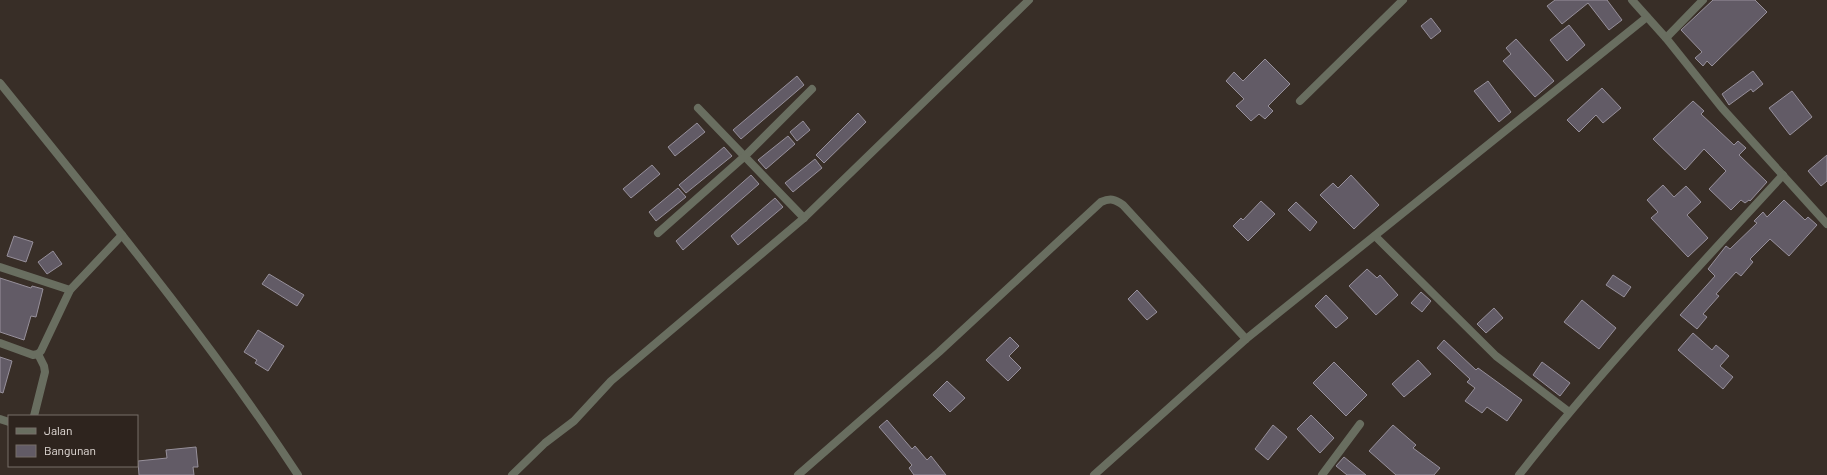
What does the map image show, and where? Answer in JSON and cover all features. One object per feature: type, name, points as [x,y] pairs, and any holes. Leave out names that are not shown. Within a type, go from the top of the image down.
[{"type":"street","points":[[512,475],[545,443],[574,421],[612,381],[804,218],[1029,0]]},
{"type":"street","points":[[1300,101],[1403,0]]},
{"type":"street","points":[[1632,0],[1666,38],[1722,108],[1827,224]]},
{"type":"street","points":[[1666,38],[1703,0]]},
{"type":"street","points":[[1094,475],[1246,339],[1647,17]]},
{"type":"street","points":[[0,83],[122,235],[259,414],[298,475]]},
{"type":"street","points":[[658,233],[745,156],[812,89]]},
{"type":"street","points":[[698,108],[804,218]]},
{"type":"street","points":[[1518,475],[1569,412],[1650,320],[1783,175]]},
{"type":"street","points":[[798,475],[939,352],[1101,202],[1109,199],[1116,200],[1123,205],[1246,339]]},
{"type":"street","points":[[0,343],[33,355],[38,354],[41,351],[70,290],[122,235]]},
{"type":"street","points":[[1375,236],[1496,356],[1569,412]]},
{"type":"street","points":[[0,267],[70,290]]},
{"type":"street","points":[[34,415],[45,372],[44,366],[38,354]]},
{"type":"street","points":[[1322,475],[1360,424]]},
{"type":"building","points":[[1555,0],[1607,0],[1622,20],[1609,30],[1588,3],[1562,24],[1547,6]]},
{"type":"building","points":[[1713,0],[1755,0],[1767,12],[1712,66],[1707,61],[1703,66],[1695,58],[1702,52],[1681,30]]},
{"type":"building","points":[[1431,18],[1441,31],[1431,39],[1421,26]]},
{"type":"building","points":[[1569,25],[1585,45],[1567,61],[1550,40]]},
{"type":"building","points":[[1516,39],[1554,81],[1535,97],[1503,61],[1511,54],[1506,48]]},
{"type":"building","points":[[1265,59],[1290,84],[1268,106],[1273,111],[1265,119],[1259,114],[1251,121],[1236,106],[1244,99],[1226,81],[1234,72],[1243,81]]},
{"type":"building","points":[[1753,71],[1763,84],[1753,92],[1751,89],[1729,105],[1722,94]]},
{"type":"building","points":[[797,76],[804,85],[741,139],[733,130]]},
{"type":"building","points":[[1488,81],[1511,112],[1499,122],[1474,91]]},
{"type":"building","points":[[1602,88],[1621,108],[1603,123],[1596,115],[1579,132],[1567,120]]},
{"type":"building","points":[[1792,91],[1812,117],[1790,135],[1769,108]]},
{"type":"building","points":[[1693,101],[1704,111],[1701,114],[1734,145],[1738,141],[1746,148],[1739,155],[1767,182],[1750,201],[1749,200],[1745,203],[1741,200],[1731,210],[1709,189],[1726,171],[1704,149],[1685,170],[1653,139]]},
{"type":"building","points":[[858,113],[866,122],[824,163],[816,155]]},
{"type":"building","points":[[803,121],[810,130],[797,141],[790,132]]},
{"type":"building","points":[[697,123],[705,132],[675,156],[668,147]]},
{"type":"building","points":[[788,136],[795,144],[766,169],[758,160]]},
{"type":"building","points":[[724,147],[732,156],[686,193],[679,185]]},
{"type":"building","points":[[1827,155],[1827,181],[1821,186],[1808,171]]},
{"type":"building","points":[[815,159],[822,168],[793,192],[785,183]]},
{"type":"building","points":[[652,165],[660,174],[631,198],[623,189]]},
{"type":"building","points":[[751,175],[759,184],[683,250],[676,241]]},
{"type":"building","points":[[1351,175],[1379,205],[1354,229],[1320,195],[1333,183],[1338,188]]},
{"type":"building","points":[[1663,185],[1674,197],[1686,186],[1701,202],[1687,215],[1708,238],[1688,257],[1651,218],[1658,212],[1647,200]]},
{"type":"building","points":[[678,188],[686,197],[656,221],[649,212]]},
{"type":"building","points":[[775,198],[783,207],[738,245],[731,236]]},
{"type":"building","points":[[1784,200],[1805,220],[1808,217],[1817,225],[1789,256],[1770,239],[1750,259],[1753,262],[1741,276],[1736,272],[1716,294],[1719,296],[1703,314],[1707,317],[1697,329],[1680,315],[1715,276],[1708,269],[1726,246],[1730,249],[1757,223],[1754,221],[1763,212],[1767,217]]},
{"type":"building","points":[[1261,201],[1275,214],[1248,241],[1233,226],[1241,218],[1243,220]]},
{"type":"building","points":[[1296,202],[1317,222],[1310,231],[1288,210]]},
{"type":"building","points":[[14,236],[33,242],[26,262],[7,256]]},
{"type":"building","points":[[53,251],[62,264],[47,274],[38,262]]},
{"type":"building","points":[[1367,269],[1377,278],[1380,275],[1398,295],[1376,315],[1349,286]]},
{"type":"building","points":[[269,274],[304,295],[297,306],[262,284]]},
{"type":"building","points":[[1613,275],[1631,287],[1624,297],[1606,285]]},
{"type":"building","points":[[0,278],[31,288],[32,286],[43,289],[36,317],[31,316],[24,340],[0,332]]},
{"type":"building","points":[[1137,290],[1157,312],[1147,320],[1128,299]]},
{"type":"building","points":[[1421,292],[1431,301],[1422,312],[1411,303]]},
{"type":"building","points":[[1326,295],[1348,318],[1336,328],[1315,306]]},
{"type":"building","points":[[1582,300],[1616,328],[1599,349],[1564,322]]},
{"type":"building","points":[[1494,308],[1503,318],[1486,333],[1477,324]]},
{"type":"building","points":[[258,330],[284,346],[268,371],[255,363],[257,360],[244,352]]},
{"type":"building","points":[[1693,333],[1712,350],[1716,345],[1729,356],[1720,366],[1733,377],[1723,389],[1678,350]]},
{"type":"building","points":[[1010,337],[1019,346],[1009,356],[1021,368],[1008,381],[986,360]]},
{"type":"building","points":[[1444,340],[1476,370],[1478,368],[1522,400],[1507,421],[1487,407],[1482,413],[1465,401],[1475,388],[1467,382],[1470,379],[1437,348]]},
{"type":"building","points":[[0,357],[12,361],[3,393],[0,392]]},
{"type":"building","points":[[1418,360],[1431,374],[1404,397],[1392,384]]},
{"type":"building","points":[[1334,362],[1367,395],[1346,416],[1313,383]]},
{"type":"building","points":[[1542,362],[1570,383],[1560,396],[1533,375]]},
{"type":"building","points":[[947,381],[965,398],[950,412],[933,395]]},
{"type":"building","points":[[1311,415],[1334,438],[1320,453],[1297,429]]},
{"type":"building","points":[[887,420],[912,449],[915,446],[927,460],[931,456],[946,475],[914,475],[909,468],[912,465],[879,427]]},
{"type":"building","points":[[1273,425],[1287,437],[1268,460],[1255,449]]},
{"type":"building","points":[[1393,425],[1416,445],[1413,448],[1440,468],[1434,475],[1396,475],[1369,451]]},
{"type":"building","points":[[196,447],[198,467],[193,467],[194,475],[139,475],[138,461],[167,458],[166,450]]},
{"type":"building","points":[[1344,457],[1366,475],[1347,475],[1336,466]]}]
